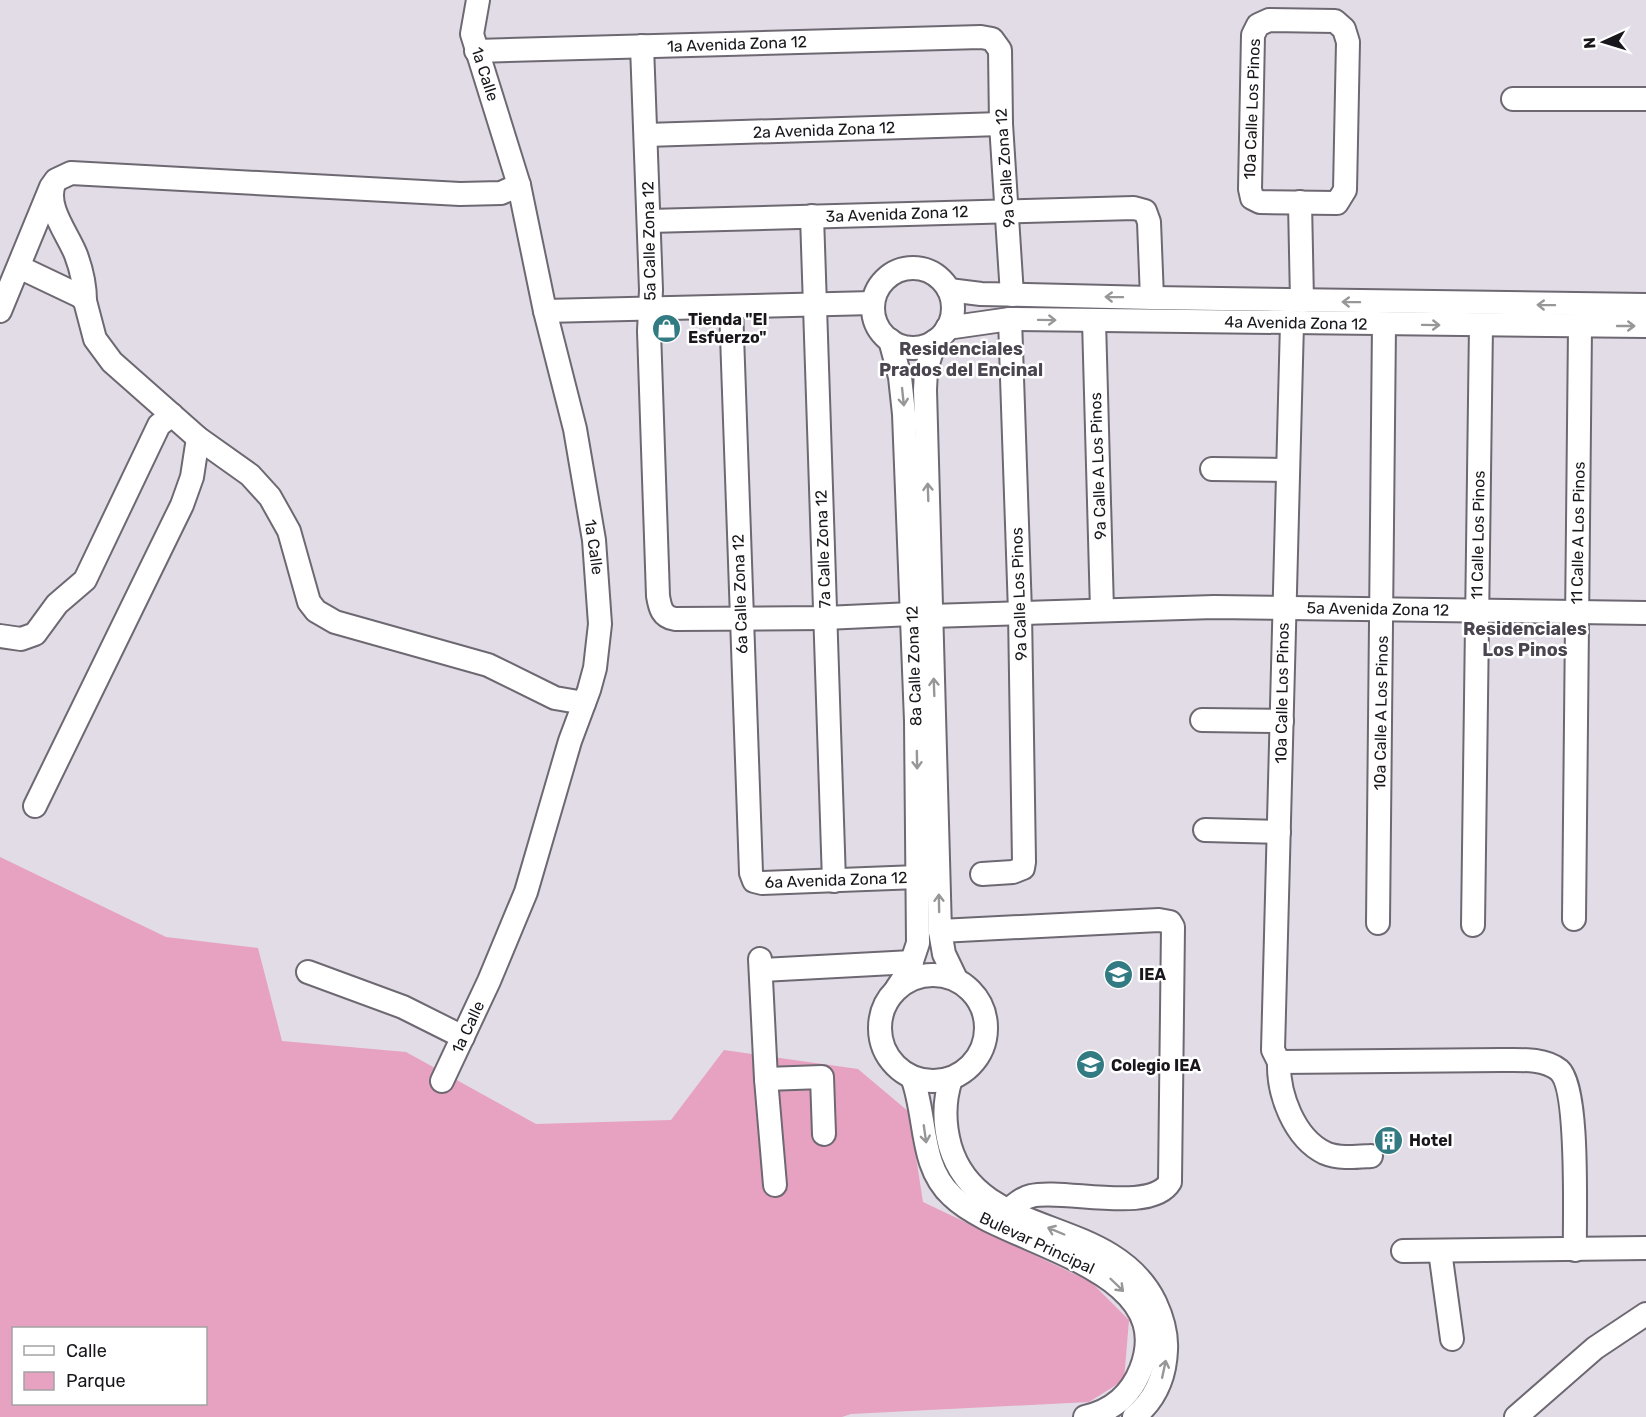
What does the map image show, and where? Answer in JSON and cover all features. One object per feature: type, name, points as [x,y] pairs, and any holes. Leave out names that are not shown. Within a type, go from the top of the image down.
[{"type":"street","name":"1a Calle","points":[[442,1081],[526,892],[595,668],[599,646],[598,572],[575,429],[545,311],[519,185],[472,34],[478,0]]},
{"type":"street","name":"10a Calle Los Pinos","points":[[1269,20],[1335,21],[1344,29],[1348,42],[1345,190],[1337,203],[1300,202],[1260,202],[1252,198],[1250,189],[1253,35],[1258,25],[1269,20]]},
{"type":"street","name":"1a Avenida Zona 12","points":[[476,51],[981,37],[996,41]]},
{"type":"street","name":"9a Calle Zona 12","points":[[996,41],[1000,50],[1001,124],[1012,295]]},
{"type":"street","name":"5a Calle Zona 12","points":[[642,46],[649,221],[658,596],[664,615]]},
{"type":"street","points":[[1513,99],[1646,99]]},
{"type":"street","name":"2a Avenida Zona 12","points":[[646,135],[1001,124]]},
{"type":"street","points":[[0,311],[46,198],[56,180],[71,173],[460,194],[501,194],[519,185]]},
{"type":"street","points":[[56,180],[52,192],[55,209],[83,274],[85,301],[100,349],[132,381],[198,438],[250,475],[270,497],[289,531],[309,602],[324,617],[488,665],[519,678],[555,698],[584,703]]},
{"type":"street","points":[[1300,202],[1302,301]]},
{"type":"street","name":"3a Avenida Zona 12","points":[[649,221],[1134,208],[1145,211],[1149,222],[1152,298]]},
{"type":"street","name":"7a Calle Zona 12","points":[[812,216],[834,881]]},
{"type":"street","points":[[19,267],[74,291],[85,301]]},
{"type":"street","points":[[906,268],[931,272],[949,290],[952,303],[941,334],[912,348],[890,340],[876,324],[873,303],[884,280],[894,272],[906,268]]},
{"type":"street","name":"4a Avenida Zona 12","points":[[949,290],[1012,295],[1646,305]]},
{"type":"street","points":[[545,311],[873,303]]},
{"type":"street","name":"6a Calle Zona 12","points":[[731,307],[750,869],[754,881]]},
{"type":"street","name":"4a Avenida Zona 12","points":[[941,334],[1010,320],[1646,326]]},
{"type":"street","name":"9a Calle Los Pinos","points":[[982,874],[1012,872],[1023,868],[1020,612],[1010,320]]},
{"type":"street","name":"9a Calle A Los Pinos","points":[[1094,321],[1102,610]]},
{"type":"street","name":"10a Calle Los Pinos","points":[[1292,323],[1273,1050],[1279,1062],[1282,1096],[1301,1131],[1313,1144],[1325,1152],[1338,1156],[1371,1156]]},
{"type":"street","name":"10a Calle A Los Pinos","points":[[1378,923],[1384,324]]},
{"type":"street","name":"11 Calle Los Pinos","points":[[1473,925],[1481,326]]},
{"type":"street","name":"11 Calle A Los Pinos","points":[[1574,919],[1580,327]]},
{"type":"street","name":"8a Calle Zona 12","points":[[897,988],[912,962],[918,943],[925,390],[926,370],[941,334]]},
{"type":"street","name":"8a Calle Zona 12","points":[[890,340],[903,396],[921,615],[940,931],[944,954],[956,980]]},
{"type":"street","points":[[0,636],[21,639],[35,634],[57,603],[85,580],[159,425],[172,415]]},
{"type":"street","points":[[35,806],[177,515],[192,477],[198,438]]},
{"type":"street","points":[[1212,469],[1288,470]]},
{"type":"street","name":"5a Avenida Zona 12","points":[[664,615],[675,619],[741,619],[1285,608],[1646,613]]},
{"type":"street","points":[[1202,720],[1282,721]]},
{"type":"street","points":[[1205,830],[1279,832]]},
{"type":"street","name":"6a Avenida Zona 12","points":[[754,881],[762,883],[918,878]]},
{"type":"street","points":[[940,931],[1159,920],[1170,922],[1173,927],[1170,1182],[1163,1191],[1148,1196],[1089,1198],[1033,1195],[1020,1200],[1008,1210]]},
{"type":"street","points":[[776,1185],[766,1078],[761,965],[912,962]]},
{"type":"street","points":[[308,972],[403,1007],[463,1037]]},
{"type":"street","points":[[925,975],[941,975],[956,980],[969,988],[979,1000],[985,1015],[986,1031],[983,1047],[976,1060],[951,1079],[924,1081],[912,1077],[892,1063],[883,1048],[880,1032],[881,1016],[887,1001],[897,988],[910,979],[925,975]]},
{"type":"street","points":[[1279,1062],[1501,1060],[1532,1061],[1554,1066],[1567,1081],[1572,1105],[1575,1250]]},
{"type":"street","points":[[766,1078],[822,1077],[824,1134]]},
{"type":"street","name":"Bulevar Principal","points":[[912,1077],[921,1109],[927,1153],[940,1183],[951,1196],[989,1222],[1078,1260],[1112,1279],[1141,1318],[1146,1348],[1137,1378],[1122,1399],[1110,1408],[1085,1417]]},
{"type":"street","name":"Bulevar Principal","points":[[951,1079],[946,1092],[946,1120],[952,1151],[967,1180],[978,1192],[1008,1210],[1109,1252],[1130,1267],[1148,1288],[1160,1312],[1167,1342],[1166,1357],[1164,1371],[1154,1396],[1134,1417]]},
{"type":"street","points":[[1403,1251],[1646,1248]]},
{"type":"street","points":[[1440,1251],[1452,1339]]},
{"type":"street","points":[[1516,1417],[1595,1348],[1646,1314]]},
{"type":"green space","points":[[0,857],[166,937],[258,948],[282,1041],[406,1052],[536,1124],[671,1120],[724,1050],[858,1069],[909,1112],[923,1202],[1091,1282],[1129,1320],[1124,1380],[1089,1402],[851,1414],[842,1417],[0,1417]]},
{"type":"place","name":"Tienda \"El Esfuerzo\"","points":[[667,328]]},
{"type":"place","name":"IEA","points":[[1118,974]]},
{"type":"place","name":"Colegio IEA","points":[[1090,1065]]},
{"type":"place","name":"Hotel","points":[[1388,1140]]},
{"type":"district","name":"Residenciales Prados del Encinal","points":[[961,359]]},
{"type":"district","name":"Residenciales Los Pinos","points":[[1525,639]]}]
